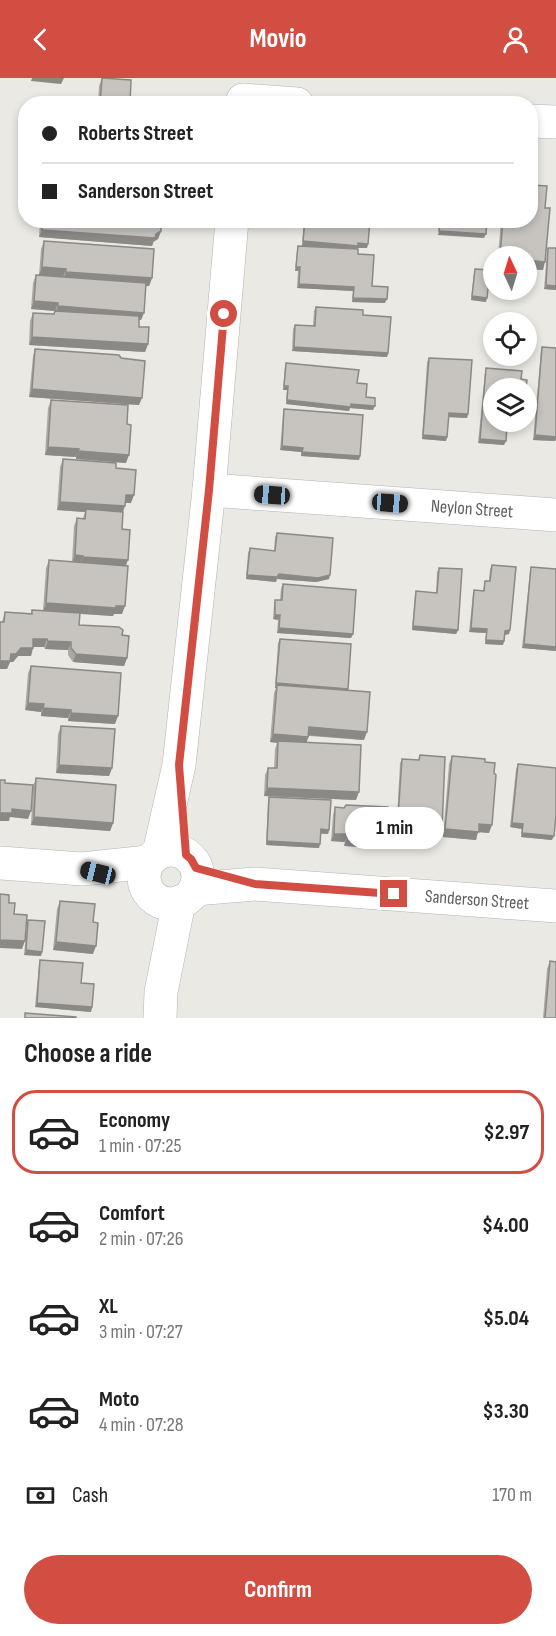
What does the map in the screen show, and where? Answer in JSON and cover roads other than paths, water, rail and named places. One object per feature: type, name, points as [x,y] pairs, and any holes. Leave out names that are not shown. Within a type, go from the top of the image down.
[{"type":"street","points":[[538,121],[556,122]]},
{"type":"street","points":[[160,1005],[179,765],[209,490],[231,228]]},
{"type":"street","name":"Neylon Street","points":[[209,490],[556,515]]},
{"type":"street","name":"Sanderson Street","points":[[0,863],[556,906]]}]
